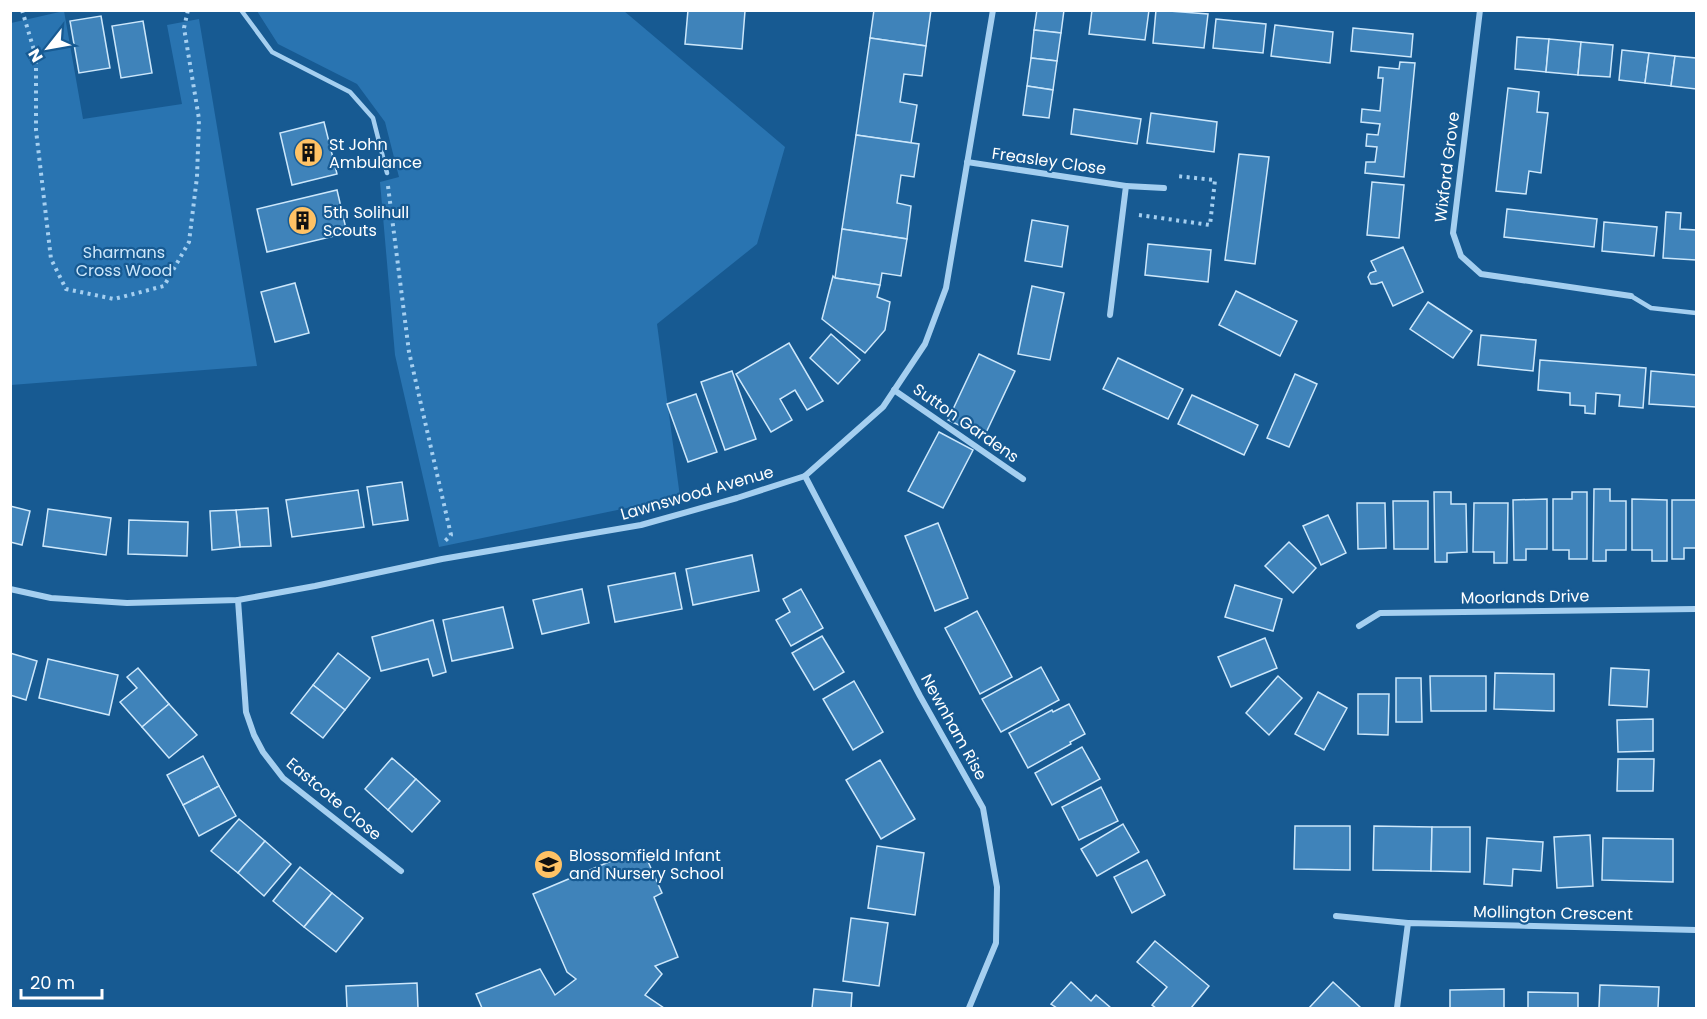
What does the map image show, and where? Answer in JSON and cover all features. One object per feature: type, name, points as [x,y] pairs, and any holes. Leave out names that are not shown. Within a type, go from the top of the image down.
[{"type":"street","name":"Lawnswood Avenue","points":[[10,589],[51,598],[127,603],[238,600],[442,559],[641,525],[805,476],[883,407],[925,344],[946,288],[993,10]]},
{"type":"street","name":"Wixford Grove","points":[[1480,10],[1453,233],[1461,256],[1481,274],[1631,296]]},
{"type":"street","name":"Freasley Close","points":[[967,162],[1126,186],[1164,188]]},
{"type":"street","name":"Freasley Close","points":[[1110,315],[1126,186]]},
{"type":"street","name":"Sutton Gardens","points":[[894,390],[1023,479]]},
{"type":"street","name":"Newnham Rise","points":[[805,476],[920,696],[983,808],[997,887],[996,943],[969,1008]]},
{"type":"street","name":"Eastcote Close","points":[[238,600],[246,712],[263,752],[283,778],[401,871]]},
{"type":"street","name":"Moorlands Drive","points":[[1359,626],[1380,613],[1696,609]]},
{"type":"street","name":"Mollington Crescent","points":[[1336,916],[1408,923],[1696,930]]},
{"type":"street","points":[[1397,1008],[1408,923]]},
{"type":"lane","points":[[241,10],[272,52],[350,92],[373,118],[387,173]]},
{"type":"lane","points":[[1631,296],[1651,308],[1696,313]]},
{"type":"path","points":[[22,10],[36,57],[36,130],[51,259],[66,289],[114,299],[164,286],[189,242],[197,177],[199,119],[184,28],[188,10]]},
{"type":"path","points":[[387,173],[409,352],[451,535],[439,547],[442,559]]},
{"type":"path","points":[[1123,213],[1210,225],[1215,180],[1165,175],[1164,188]]},
{"type":"green space","name":"Sharmans Cross Wood","points":[[64,11],[83,119],[182,104],[167,25],[199,19],[257,366],[11,385],[11,23]]},
{"type":"green space","points":[[257,11],[624,11],[785,147],[757,244],[657,324],[680,497],[439,547],[395,355],[380,182],[399,177],[385,122],[357,84],[278,44]]},
{"type":"building","points":[[688,10],[745,11],[742,49],[685,44]]},
{"type":"building","points":[[874,10],[931,10],[926,46],[870,38]]},
{"type":"building","points":[[1037,10],[1064,10],[1061,33],[1034,30]]},
{"type":"building","points":[[1092,10],[1149,10],[1145,40],[1089,34]]},
{"type":"building","points":[[1156,10],[1208,14],[1204,48],[1153,43]]},
{"type":"building","points":[[101,16],[110,68],[79,73],[70,21]]},
{"type":"building","points":[[1216,19],[1266,24],[1263,53],[1213,48]]},
{"type":"building","points":[[143,21],[152,73],[121,78],[112,26]]},
{"type":"building","points":[[1275,25],[1333,32],[1330,63],[1271,56]]},
{"type":"building","points":[[1353,28],[1413,34],[1411,57],[1351,51]]},
{"type":"building","points":[[1034,30],[1061,33],[1057,61],[1031,58]]},
{"type":"building","points":[[1517,37],[1549,39],[1546,72],[1515,69]]},
{"type":"building","points":[[870,38],[926,46],[922,76],[904,74],[900,102],[917,105],[911,143],[856,135]]},
{"type":"building","points":[[1549,39],[1581,42],[1578,75],[1546,72]]},
{"type":"building","points":[[1581,42],[1613,45],[1610,77],[1578,75]]},
{"type":"building","points":[[1622,50],[1649,53],[1645,83],[1619,80]]},
{"type":"building","points":[[1649,53],[1675,56],[1671,86],[1645,83]]},
{"type":"building","points":[[1675,56],[1696,58],[1696,89],[1671,86]]},
{"type":"building","points":[[1031,58],[1057,61],[1053,90],[1027,86]]},
{"type":"building","points":[[1400,62],[1415,63],[1404,177],[1365,173],[1366,162],[1375,162],[1377,147],[1366,146],[1367,134],[1378,135],[1380,124],[1361,122],[1362,109],[1380,111],[1383,78],[1378,78],[1379,67],[1399,69]]},
{"type":"building","points":[[1027,86],[1053,90],[1049,118],[1023,115]]},
{"type":"building","points":[[1508,88],[1539,92],[1537,112],[1548,113],[1541,173],[1529,171],[1526,194],[1496,191]]},
{"type":"building","points":[[1074,109],[1141,119],[1137,144],[1071,134]]},
{"type":"building","points":[[1151,113],[1217,122],[1214,152],[1147,143]]},
{"type":"building","name":"St John Ambulance","points":[[324,122],[337,174],[292,185],[280,133]]},
{"type":"building","points":[[856,135],[919,144],[914,177],[901,175],[897,203],[911,206],[907,239],[842,229]]},
{"type":"building","points":[[1239,154],[1269,157],[1255,264],[1225,260]]},
{"type":"building","points":[[1372,182],[1404,185],[1399,238],[1367,235]]},
{"type":"building","name":"5th Solihull Scouts","points":[[337,190],[347,233],[267,252],[257,209]]},
{"type":"building","points":[[1507,209],[1597,219],[1594,247],[1504,237]]},
{"type":"building","points":[[1666,212],[1681,213],[1680,229],[1696,230],[1696,260],[1663,258]]},
{"type":"building","points":[[1032,220],[1068,226],[1062,267],[1025,261]]},
{"type":"building","points":[[1604,222],[1657,227],[1654,256],[1602,251]]},
{"type":"building","points":[[842,229],[907,239],[901,276],[882,273],[880,285],[835,278]]},
{"type":"building","points":[[1148,244],[1211,250],[1208,282],[1145,275]]},
{"type":"building","points":[[1403,247],[1423,292],[1393,306],[1382,282],[1371,284],[1368,277],[1370,273],[1376,271],[1371,261]]},
{"type":"building","points":[[833,276],[880,285],[877,297],[890,302],[885,330],[865,353],[822,319]]},
{"type":"building","points":[[295,283],[309,333],[275,342],[261,292]]},
{"type":"building","points":[[1032,286],[1064,293],[1050,360],[1018,354]]},
{"type":"building","points":[[1236,291],[1297,321],[1280,356],[1219,325]]},
{"type":"building","points":[[1428,302],[1472,331],[1453,358],[1410,329]]},
{"type":"building","points":[[831,334],[860,360],[838,384],[810,358]]},
{"type":"building","points":[[1481,335],[1536,340],[1533,371],[1478,365]]},
{"type":"building","points":[[789,343],[823,401],[807,410],[795,390],[780,399],[792,420],[771,432],[736,374]]},
{"type":"building","points":[[979,354],[1015,371],[984,437],[948,420]]},
{"type":"building","points":[[1118,358],[1183,389],[1168,419],[1103,389]]},
{"type":"building","points":[[1540,360],[1646,368],[1643,408],[1619,406],[1620,395],[1596,393],[1595,414],[1585,413],[1585,406],[1570,405],[1570,393],[1538,390]]},
{"type":"building","points":[[732,371],[756,439],[725,450],[701,382]]},
{"type":"building","points":[[1651,371],[1696,375],[1696,407],[1649,404]]},
{"type":"building","points":[[1295,374],[1317,384],[1289,447],[1267,438]]},
{"type":"building","points":[[696,394],[717,452],[688,462],[667,404]]},
{"type":"building","points":[[1192,395],[1258,425],[1244,455],[1178,424]]},
{"type":"building","points":[[939,432],[973,450],[943,508],[908,491]]},
{"type":"building","points":[[402,482],[408,520],[373,525],[367,487]]},
{"type":"building","points":[[1594,489],[1610,489],[1610,501],[1626,501],[1626,550],[1606,550],[1606,561],[1593,561]]},
{"type":"building","points":[[358,490],[364,527],[292,537],[286,500]]},
{"type":"building","points":[[1434,492],[1451,492],[1451,504],[1466,504],[1467,552],[1447,553],[1447,562],[1435,562]]},
{"type":"building","points":[[1572,492],[1587,492],[1587,559],[1569,559],[1569,550],[1553,550],[1553,499],[1572,499]]},
{"type":"building","points":[[1547,499],[1547,549],[1526,549],[1526,560],[1514,560],[1513,500]]},
{"type":"building","points":[[1632,499],[1667,500],[1667,561],[1652,561],[1652,550],[1632,550]]},
{"type":"building","points":[[1672,500],[1696,500],[1696,548],[1684,548],[1684,559],[1672,559]]},
{"type":"building","points":[[1393,501],[1428,501],[1428,549],[1394,549]]},
{"type":"building","points":[[1357,503],[1385,503],[1386,548],[1358,549]]},
{"type":"building","points":[[1474,503],[1508,503],[1507,563],[1494,563],[1494,552],[1473,552]]},
{"type":"building","points":[[10,506],[30,511],[22,545],[10,542]]},
{"type":"building","points":[[268,508],[271,546],[240,547],[236,510]]},
{"type":"building","points":[[48,509],[111,518],[106,555],[43,546]]},
{"type":"building","points":[[236,510],[240,547],[212,550],[210,511]]},
{"type":"building","points":[[1328,515],[1346,553],[1321,565],[1303,526]]},
{"type":"building","points":[[129,520],[188,522],[187,556],[128,554]]},
{"type":"building","points":[[938,523],[968,598],[935,611],[905,536]]},
{"type":"building","points":[[1289,542],[1316,568],[1293,593],[1265,566]]},
{"type":"building","points":[[752,555],[759,591],[693,605],[686,569]]},
{"type":"building","points":[[675,573],[682,609],[615,622],[608,586]]},
{"type":"building","points":[[1235,585],[1282,599],[1273,631],[1225,617]]},
{"type":"building","points":[[582,589],[589,623],[542,634],[533,600]]},
{"type":"building","points":[[801,589],[823,628],[791,646],[776,620],[790,612],[783,599]]},
{"type":"building","points":[[503,607],[513,648],[452,661],[443,620]]},
{"type":"building","points":[[977,611],[1012,677],[980,694],[945,628]]},
{"type":"building","points":[[433,620],[446,672],[433,676],[428,659],[381,671],[372,637]]},
{"type":"building","points":[[822,636],[844,672],[814,690],[792,653]]},
{"type":"building","points":[[1265,638],[1277,668],[1231,687],[1218,657]]},
{"type":"building","points":[[10,653],[37,661],[26,700],[10,695]]},
{"type":"building","points":[[338,653],[370,678],[345,710],[313,685]]},
{"type":"building","points":[[48,659],[118,675],[109,715],[39,698]]},
{"type":"building","points":[[1041,667],[1059,700],[1001,732],[982,699]]},
{"type":"building","points":[[138,668],[169,704],[142,727],[120,702],[137,688],[127,677]]},
{"type":"building","points":[[1611,668],[1649,670],[1647,707],[1609,705]]},
{"type":"building","points":[[1495,673],[1554,674],[1554,711],[1494,709]]},
{"type":"building","points":[[1278,676],[1302,698],[1269,735],[1246,713]]},
{"type":"building","points":[[1430,676],[1486,676],[1486,711],[1431,711]]},
{"type":"building","points":[[1396,678],[1421,678],[1422,722],[1396,722]]},
{"type":"building","points":[[854,681],[883,732],[853,750],[823,699]]},
{"type":"building","points":[[313,685],[345,710],[323,738],[291,713]]},
{"type":"building","points":[[1318,692],[1347,708],[1324,750],[1295,734]]},
{"type":"building","points":[[1358,694],[1389,694],[1388,735],[1358,734]]},
{"type":"building","points":[[169,704],[197,735],[169,758],[142,727]]},
{"type":"building","points":[[1069,704],[1085,734],[1028,768],[1009,733],[1052,710],[1053,712]]},
{"type":"building","points":[[1653,719],[1653,751],[1618,752],[1617,720]]},
{"type":"building","points":[[1082,747],[1100,779],[1052,805],[1035,773]]},
{"type":"building","points":[[203,756],[219,786],[183,805],[167,775]]},
{"type":"building","points":[[392,758],[416,779],[388,810],[365,789]]},
{"type":"building","points":[[1618,759],[1654,759],[1653,791],[1617,791]]},
{"type":"building","points":[[880,760],[915,819],[881,839],[846,780]]},
{"type":"building","points":[[416,779],[440,801],[412,832],[388,810]]},
{"type":"building","points":[[219,786],[236,816],[199,836],[183,805]]},
{"type":"building","points":[[1101,787],[1118,821],[1079,840],[1062,807]]},
{"type":"building","points":[[239,819],[265,841],[238,873],[211,851]]},
{"type":"building","points":[[1123,824],[1139,852],[1097,876],[1081,849]]},
{"type":"building","points":[[1295,826],[1350,826],[1350,870],[1294,869]]},
{"type":"building","points":[[1374,826],[1432,827],[1431,871],[1373,870]]},
{"type":"building","points":[[1432,827],[1470,827],[1470,872],[1431,871]]},
{"type":"building","points":[[1590,835],[1593,886],[1557,888],[1554,837]]},
{"type":"building","points":[[1487,838],[1543,842],[1541,871],[1513,869],[1512,886],[1484,884]]},
{"type":"building","points":[[1603,838],[1673,839],[1673,882],[1602,880]]},
{"type":"building","points":[[265,841],[291,864],[264,896],[238,873]]},
{"type":"building","points":[[877,846],[924,853],[915,915],[868,908]]},
{"type":"building","points":[[642,848],[662,893],[654,897],[678,957],[655,966],[662,974],[645,995],[664,1008],[482,1008],[476,994],[540,969],[555,995],[576,979],[567,972],[533,894]]},
{"type":"building","points":[[1147,860],[1165,895],[1132,913],[1114,877]]},
{"type":"building","points":[[300,867],[332,893],[304,927],[273,901]]},
{"type":"building","points":[[332,893],[363,918],[336,952],[304,927]]},
{"type":"building","points":[[851,918],[888,923],[879,986],[843,981]]},
{"type":"building","points":[[1155,941],[1209,986],[1191,1008],[1156,1008],[1152,1005],[1167,987],[1137,962]]},
{"type":"building","points":[[1071,982],[1091,1001],[1096,995],[1111,1008],[1057,1008],[1051,1004]]},
{"type":"building","points":[[1333,982],[1361,1008],[1309,1008]]},
{"type":"building","points":[[417,983],[418,1008],[347,1008],[346,986]]},
{"type":"building","points":[[1600,985],[1659,987],[1658,1008],[1599,1008]]},
{"type":"building","points":[[814,989],[852,993],[851,1008],[812,1008]]},
{"type":"building","points":[[1504,989],[1504,1008],[1450,1008],[1450,990]]},
{"type":"building","points":[[1528,992],[1578,993],[1578,1008],[1528,1008]]},
{"type":"place","name":"St John Ambulance","points":[[308,153]]},
{"type":"place","name":"5th Solihull Scouts","points":[[302,221]]},
{"type":"place","name":"Blossomfield Infant and Nursery School","points":[[548,864]]}]
